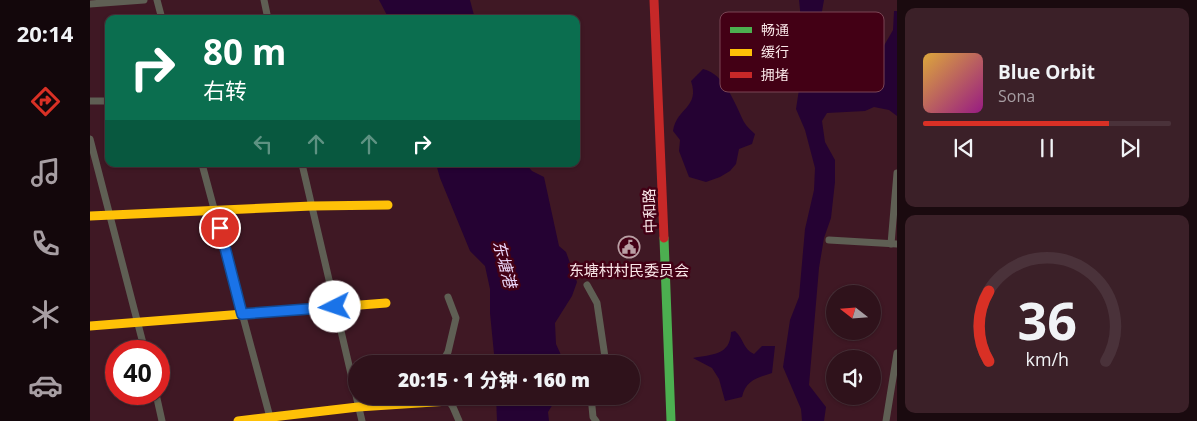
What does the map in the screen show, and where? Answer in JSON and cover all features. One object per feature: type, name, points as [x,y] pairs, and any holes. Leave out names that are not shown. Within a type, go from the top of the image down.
[{"type":"street","points":[[90,4],[144,0]]},
{"type":"street","points":[[157,0],[161,15]]},
{"type":"street","points":[[264,0],[267,15]]},
{"type":"street","name":"中和路","points":[[654,0],[671,421]]},
{"type":"street","points":[[90,101],[105,100]]},
{"type":"street","points":[[90,139],[142,340]]},
{"type":"street","points":[[203,167],[270,419]]},
{"type":"street","points":[[303,167],[362,421]]},
{"type":"street","points":[[829,240],[894,244],[897,173]]},
{"type":"street","points":[[90,216],[312,206],[388,205]]},
{"type":"street","points":[[587,285],[596,303],[605,355]]},
{"type":"street","points":[[446,355],[456,318],[448,297]]},
{"type":"street","points":[[90,326],[386,303]]},
{"type":"street","points":[[886,421],[893,402],[897,353]]},
{"type":"street","points":[[158,405],[162,421]]},
{"type":"street","points":[[238,421],[385,405]]},
{"type":"street","points":[[451,405],[459,421]]},
{"type":"street","points":[[591,405],[593,417],[596,421]]},
{"type":"water","points":[[379,0],[470,0],[474,15],[387,15]]},
{"type":"water","points":[[799,0],[824,0],[822,12],[800,12]]},
{"type":"water","points":[[894,11],[897,11],[897,116],[889,110],[874,107],[865,111],[827,113],[822,121],[825,142],[835,160],[835,182],[831,218],[824,238],[819,268],[809,385],[826,407],[824,421],[802,421],[801,409],[783,367],[790,320],[799,297],[805,229],[814,190],[815,168],[805,130],[796,109],[799,92],[884,92],[884,46],[893,30]]},
{"type":"water","points":[[703,69],[711,72],[720,80],[720,92],[729,92],[744,122],[755,134],[752,144],[739,149],[736,164],[730,171],[706,182],[689,177],[679,151],[680,140],[673,131],[675,123],[693,97],[691,81]]},
{"type":"water","name":"东塘港","points":[[437,167],[529,167],[544,177],[559,246],[566,252],[577,282],[572,296],[555,323],[556,344],[561,355],[494,355],[490,289],[485,266],[470,251]]},
{"type":"water","points":[[735,331],[750,352],[754,354],[762,346],[775,346],[772,373],[749,383],[742,397],[725,401],[719,379],[712,368],[693,358],[724,350],[730,340],[731,332]]},
{"type":"water","points":[[496,405],[552,405],[548,412],[549,421],[497,421]]},
{"type":"traffic: fast","points":[[664,238],[671,421]]},
{"type":"traffic: slow","points":[[90,216],[312,206],[388,205]]},
{"type":"traffic: slow","points":[[90,326],[386,303]]},
{"type":"traffic: slow","points":[[238,421],[388,405]]},
{"type":"traffic: jam","points":[[654,0],[664,238]]},
{"type":"place","name":"东塘村村民委员会","points":[[629,247]]},
{"type":"route","points":[[220,228],[242,314],[335,307]]}]
